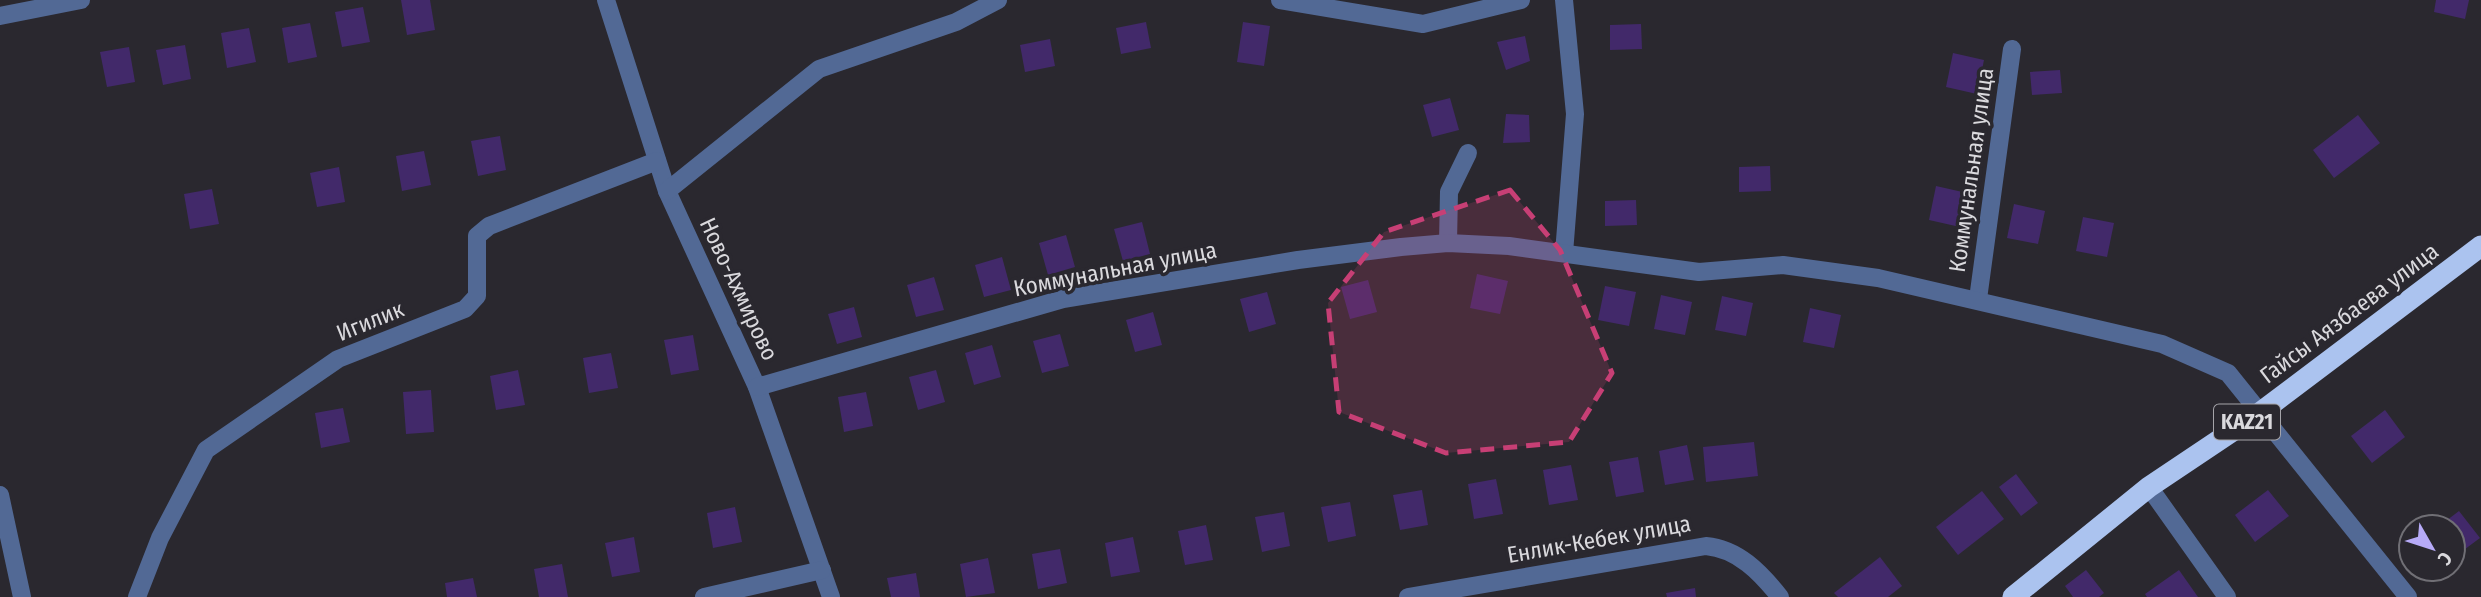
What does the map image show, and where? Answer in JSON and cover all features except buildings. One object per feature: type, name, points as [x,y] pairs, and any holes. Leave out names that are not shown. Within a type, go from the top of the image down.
[{"type":"highway","name":"Гайсы Аязбаева улица","points":[[2012,597],[2149,487],[2261,412],[2481,246]]},
{"type":"street","points":[[0,16],[81,0]]},
{"type":"street","name":"Ново-Ахмирово","points":[[606,0],[667,191],[757,387],[831,597]]},
{"type":"street","points":[[667,191],[819,69],[957,22],[998,0]]},
{"type":"street","points":[[1280,0],[1423,24],[1515,1]]},
{"type":"street","points":[[1564,0],[1575,114],[1564,253]]},
{"type":"street","name":"Коммунальная улица","points":[[1978,299],[2012,48]]},
{"type":"street","points":[[1448,243],[1449,192],[1468,153]]},
{"type":"street","name":"Игилик","points":[[137,597],[160,538],[206,450],[338,359],[464,309],[477,296],[477,236],[489,226],[657,161]]},
{"type":"street","name":"Коммунальная улица","points":[[757,387],[1063,299],[1298,260],[1448,243],[1564,253],[1699,272],[1783,265],[1878,278],[1978,299],[2087,328],[2162,344],[2228,373],[2408,597]]},
{"type":"street","points":[[2149,487],[2227,597]]},
{"type":"street","points":[[0,495],[22,597]]},
{"type":"street","name":"Енлик-Кебек улица","points":[[1408,597],[1706,546],[1726,548],[1763,576],[1780,597]]},
{"type":"street","points":[[704,597],[822,570]]},
{"type":"highlighted area","points":[[1510,190],[1560,250],[1612,373],[1569,442],[1446,453],[1339,412],[1328,303],[1384,232]]}]
